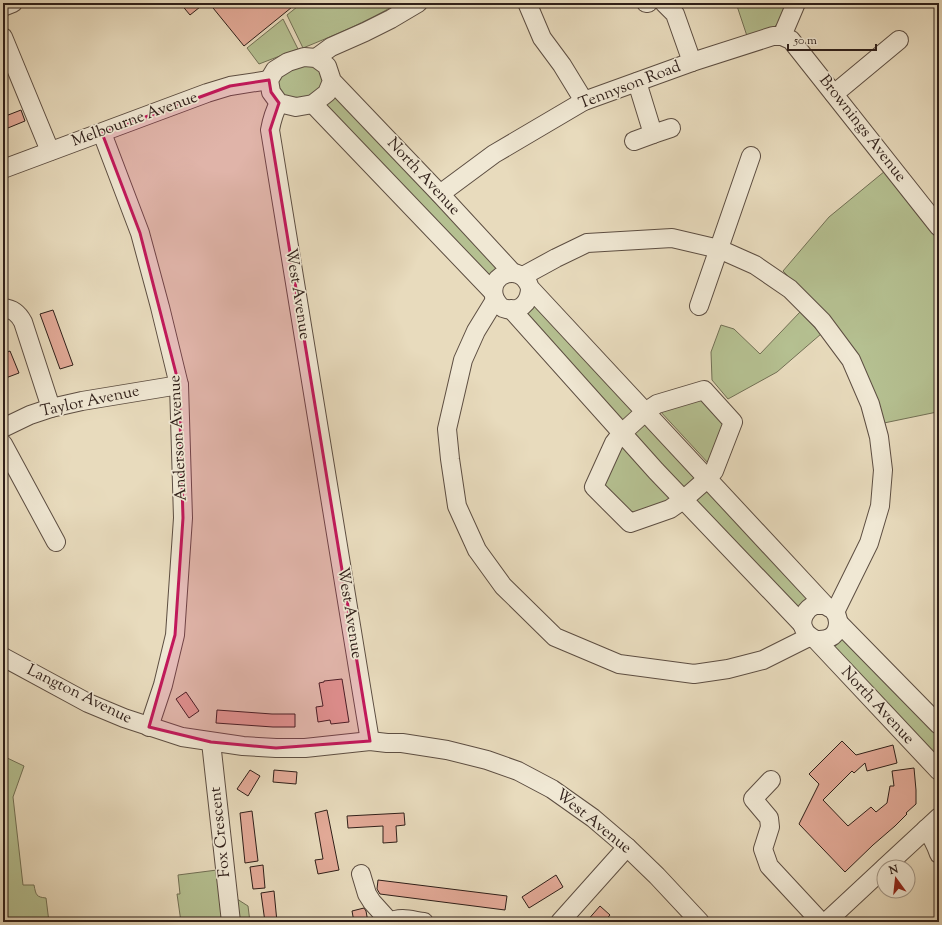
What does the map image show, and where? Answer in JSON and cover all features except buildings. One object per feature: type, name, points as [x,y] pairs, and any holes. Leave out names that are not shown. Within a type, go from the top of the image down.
[{"type":"street","points":[[3,7],[13,3]]},
{"type":"street","points":[[316,58],[331,47],[391,19],[418,3]]},
{"type":"street","points":[[664,3],[675,14],[692,62]]},
{"type":"street","points":[[782,36],[796,3]]},
{"type":"street","points":[[528,5],[542,38],[562,64],[584,101]]},
{"type":"street","name":"Tennyson Road","points":[[440,194],[494,154],[584,101],[692,62],[774,36],[782,36]]},
{"type":"street","name":"Brownings Avenue","points":[[782,36],[790,40],[939,227]]},
{"type":"street","points":[[3,37],[50,151]]},
{"type":"street","points":[[834,94],[899,40]]},
{"type":"street","points":[[304,57],[316,58],[327,66],[332,81],[327,93],[313,104],[296,107],[279,103],[271,92],[269,80],[275,70],[288,62],[304,57]]},
{"type":"street","name":"Melbourne Avenue","points":[[3,169],[207,93],[230,86],[269,80]]},
{"type":"street","name":"North Avenue","points":[[332,81],[522,279],[939,725]]},
{"type":"street","points":[[637,82],[653,134]]},
{"type":"street","name":"West Avenue","points":[[279,103],[272,117],[270,130],[370,741],[416,745],[447,750],[487,760],[518,771],[552,789],[592,818],[627,847],[657,876],[700,922]]},
{"type":"street","name":"North Avenue","points":[[313,104],[494,296],[501,306],[511,310],[621,434],[939,771]]},
{"type":"street","points":[[634,141],[671,128]]},
{"type":"street","name":"Anderson Avenue","points":[[102,133],[140,233],[179,385],[183,518],[175,635],[163,685],[149,727]]},
{"type":"street","points":[[699,306],[750,156]]},
{"type":"street","points":[[522,279],[556,258],[587,243],[672,238],[719,249],[755,266],[790,289],[822,321],[851,360],[870,404],[879,437],[883,470],[880,506],[870,543],[833,613],[836,631],[829,638],[820,640],[809,634],[803,619],[806,611],[816,605],[833,613]]},
{"type":"street","points":[[511,310],[524,304],[530,293],[522,279],[504,274],[496,281],[494,296],[463,360],[446,429],[457,506],[477,550],[503,586],[555,637],[619,664],[694,674],[728,669],[763,660],[809,634]]},
{"type":"street","points":[[3,308],[12,310],[19,314],[24,322],[51,408]]},
{"type":"street","name":"Taylor Avenue","points":[[3,428],[30,415],[51,408],[82,401],[179,385]]},
{"type":"street","points":[[704,390],[734,422],[714,470],[708,479],[670,509],[630,523],[594,487],[614,443],[621,434],[645,412],[657,404],[704,390]]},
{"type":"street","points":[[3,444],[56,542]]},
{"type":"street","name":"Langton Avenue","points":[[3,657],[88,703],[124,718],[182,737],[256,747],[298,748],[370,741]]},
{"type":"street","name":"Fox Crescent","points":[[211,742],[231,922]]},
{"type":"street","points":[[771,780],[753,799],[769,818],[770,827],[763,849],[769,866],[821,922]]},
{"type":"street","points":[[932,823],[932,837],[939,854]]},
{"type":"street","points":[[894,859],[932,823]]},
{"type":"street","points":[[560,922],[627,847]]},
{"type":"street","points":[[361,874],[367,894],[372,902],[390,922],[399,919],[424,922]]},
{"type":"street","points":[[826,922],[876,875]]},
{"type":"highlighted area","points":[[269,80],[271,92],[279,103],[270,130],[370,741],[276,748],[211,742],[149,727],[175,635],[183,518],[179,385],[140,233],[102,133],[230,86]]},
{"type":"green space","points":[[302,3],[394,3],[395,5],[362,23],[303,48],[287,15]]},
{"type":"green space","points":[[736,3],[788,3],[780,22],[774,27],[747,36]]},
{"type":"green space","points":[[283,19],[298,49],[259,64],[247,48]]},
{"type":"green space","points":[[310,64],[319,68],[324,76],[323,91],[295,102],[276,90],[280,75],[297,67]]},
{"type":"green space","points":[[337,92],[503,268],[489,282],[323,105]]},
{"type":"green space","points":[[885,171],[930,224],[939,238],[939,407],[937,412],[884,423],[824,313],[783,271],[829,217]]},
{"type":"green space","points":[[534,301],[635,411],[621,423],[520,314]]},
{"type":"green space","points":[[800,312],[821,334],[777,372],[728,399],[712,380],[711,352],[721,325],[734,329],[760,354]]},
{"type":"green space","points":[[699,395],[727,426],[709,464],[659,410]]},
{"type":"green space","points":[[646,423],[696,476],[682,489],[632,436]]},
{"type":"green space","points":[[621,445],[672,499],[628,515],[602,488]]},
{"type":"green space","points":[[708,487],[812,598],[797,612],[692,502]]},
{"type":"green space","points":[[841,632],[939,735],[939,764],[827,645]]},
{"type":"green space","points":[[3,756],[24,766],[13,797],[23,885],[34,885],[37,895],[46,898],[49,922],[3,922]]},
{"type":"green space","points":[[217,870],[223,922],[181,922],[177,894],[180,894],[178,875]]},
{"type":"green space","points":[[237,899],[248,906],[250,922],[240,922]]}]
